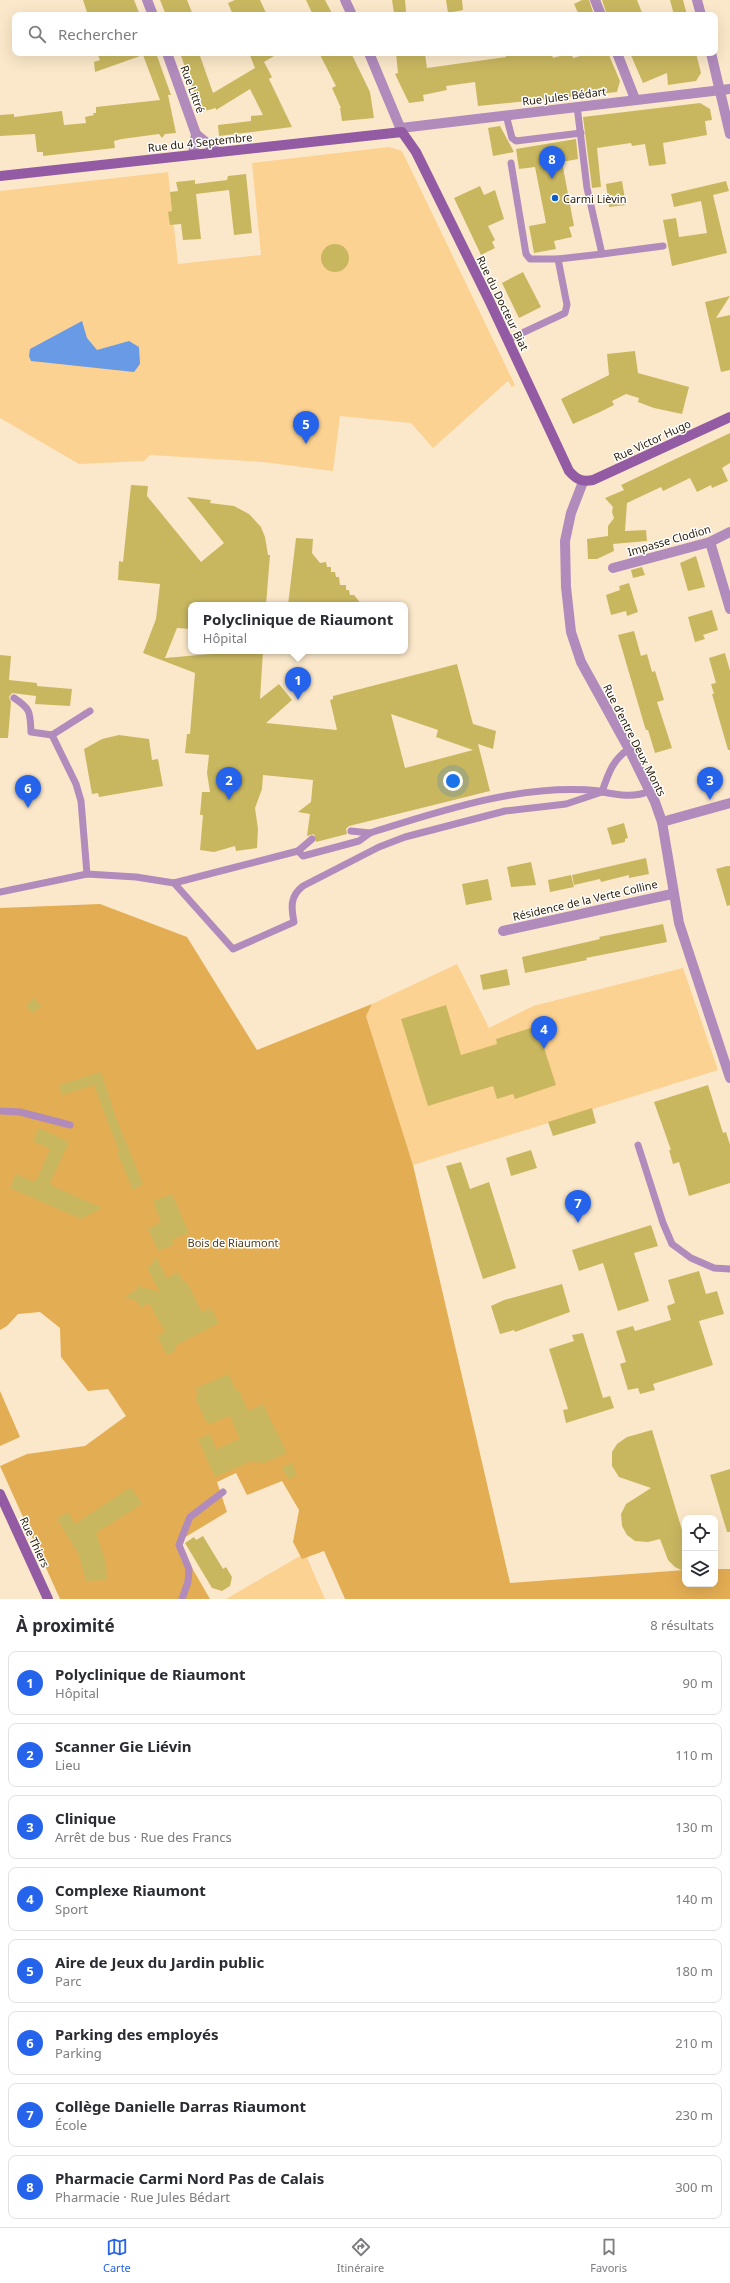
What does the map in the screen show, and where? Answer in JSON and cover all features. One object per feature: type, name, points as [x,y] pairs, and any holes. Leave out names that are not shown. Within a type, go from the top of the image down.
[{"type":"street","points":[[147,0],[152,12]]},
{"type":"street","points":[[345,0],[351,12]]},
{"type":"street","points":[[595,0],[600,12]]},
{"type":"street","points":[[697,0],[700,12]]},
{"type":"street","name":"Rue Littré","points":[[168,56],[196,134],[193,155]]},
{"type":"street","points":[[369,56],[402,130]]},
{"type":"street","points":[[618,56],[635,99]]},
{"type":"street","points":[[712,56],[725,89],[730,134]]},
{"type":"street","name":"Rue Jules Bédart","points":[[402,130],[506,115],[725,89]]},
{"type":"street","name":"Rue du 4 Septembre","points":[[0,176],[402,130]]},
{"type":"street","name":"Rue du Docteur Biat","points":[[402,130],[416,152],[569,471],[576,479],[583,482]]},
{"type":"street","points":[[196,134],[218,152]]},
{"type":"street","name":"Rue Victor Hugo","points":[[583,482],[593,480],[730,417]]},
{"type":"street","name":"Rue d'entre Deux Monts","points":[[583,482],[571,512],[565,541],[566,587],[570,632],[581,662],[629,749],[650,791],[662,822],[672,894],[679,923],[730,1078]]},
{"type":"street","name":"Impasse Clodion","points":[[613,568],[710,542],[730,532]]},
{"type":"street","points":[[710,542],[730,609]]},
{"type":"street","points":[[662,822],[730,803]]},
{"type":"street","name":"Résidence de la Verte Colline","points":[[503,931],[672,894]]},
{"type":"street","name":"Rue Thiers","points":[[0,1494],[48,1599]]},
{"type":"lane","points":[[578,106],[587,188],[602,254]]},
{"type":"lane","points":[[506,115],[512,138],[516,141],[581,133]]},
{"type":"lane","points":[[511,163],[526,254],[530,259],[558,259],[663,246]]},
{"type":"lane","points":[[507,340],[565,313],[566,305],[558,259]]},
{"type":"lane","points":[[14,698],[27,707],[30,712],[31,732],[52,735],[90,711]]},
{"type":"lane","points":[[52,735],[76,784],[81,801],[87,874]]},
{"type":"lane","points":[[602,792],[609,771],[620,754],[629,749]]},
{"type":"lane","points":[[351,831],[370,832],[490,800],[540,791],[576,789],[620,795],[641,795],[650,791]]},
{"type":"lane","points":[[174,883],[233,949],[294,922],[291,907],[295,892],[303,886],[379,847],[405,837],[504,811],[566,804],[602,792]]},
{"type":"lane","points":[[298,851],[303,856],[359,841],[370,832]]},
{"type":"lane","points":[[0,892],[87,874],[136,877],[174,883],[298,851],[312,839]]},
{"type":"lane","points":[[0,1111],[20,1112],[70,1125]]},
{"type":"lane","points":[[638,1145],[663,1222],[672,1244],[691,1258],[714,1268],[730,1269]]},
{"type":"lane","points":[[182,1599],[188,1582],[189,1569],[179,1545],[182,1537],[190,1517],[223,1492]]},
{"type":"shaded area","points":[[389,147],[402,151],[515,385],[512,387],[508,381],[433,448],[411,423],[340,416],[333,471],[263,462],[150,455],[144,461],[79,464],[0,418],[0,191],[168,172],[178,264],[261,255],[252,163]]},
{"type":"shaded area","points":[[457,964],[489,1028],[533,1006],[683,968],[718,1070],[413,1165],[366,1016],[372,1004]]},
{"type":"shaded area","points":[[305,1553],[325,1599],[226,1599]]},
{"type":"green space","name":"Bois de Riaumont","points":[[100,904],[187,937],[257,1050],[372,1004],[366,1016],[413,1165],[510,1583],[682,1570],[682,1587],[718,1587],[718,1569],[730,1569],[730,1599],[345,1599],[324,1551],[302,1559],[293,1542],[299,1510],[282,1481],[247,1495],[236,1473],[217,1482],[227,1512],[177,1542],[210,1599],[60,1599],[0,1466],[27,1454],[85,1446],[126,1416],[108,1389],[88,1391],[61,1357],[60,1328],[40,1312],[18,1314],[7,1326],[0,1330],[0,908]]},
{"type":"green space","points":[[0,1391],[20,1437],[0,1446]]},
{"type":"water","points":[[82,321],[87,338],[97,350],[129,341],[139,347],[140,364],[134,372],[31,361],[29,356],[30,349]]},
{"type":"building","points":[[83,0],[134,0],[139,12],[87,12]]},
{"type":"building","points":[[160,0],[187,0],[192,12],[165,12]]},
{"type":"building","points":[[235,0],[260,0],[266,12],[232,12],[228,3]]},
{"type":"building","points":[[306,0],[325,0],[331,12],[312,12]]},
{"type":"building","points":[[392,0],[405,0],[406,12],[394,12]]},
{"type":"building","points":[[446,0],[462,0],[463,10],[448,12]]},
{"type":"building","points":[[582,0],[589,0],[593,12],[578,12],[574,4]]},
{"type":"building","points":[[602,0],[637,0],[642,12],[606,12]]},
{"type":"building","points":[[670,0],[683,0],[686,12],[673,12]]},
{"type":"building","points":[[98,56],[140,56],[95,72],[94,62],[100,60]]},
{"type":"building","points":[[143,56],[157,56],[171,95],[168,95],[176,133],[165,134],[162,138],[159,134],[122,139],[114,141],[115,148],[43,156],[43,152],[37,152],[35,134],[0,136],[0,115],[14,114],[14,117],[62,111],[64,125],[86,123],[85,117],[94,115],[93,113],[96,113],[96,107],[160,100]]},
{"type":"building","points":[[181,56],[200,56],[213,93],[255,68],[250,56],[274,56],[264,62],[272,77],[269,79],[292,127],[219,136],[218,125],[251,121],[251,116],[263,115],[250,89],[216,110],[216,108],[201,112]]},
{"type":"building","points":[[321,56],[352,56],[370,92],[374,118],[342,121],[341,108],[332,88],[336,86]]},
{"type":"building","points":[[396,56],[425,56],[427,68],[506,56],[552,56],[553,58],[560,56],[572,56],[573,58],[580,56],[609,56],[620,81],[617,92],[478,106],[475,82],[446,86],[447,90],[423,95],[424,101],[409,103],[395,74],[398,73]]},
{"type":"building","points":[[631,56],[697,56],[701,73],[696,81],[668,85],[667,73],[643,83]]},
{"type":"building","points":[[700,103],[710,109],[712,120],[705,121],[707,135],[663,143],[666,164],[649,166],[645,144],[632,146],[631,143],[597,148],[601,187],[592,188],[583,117]]},
{"type":"building","points":[[500,126],[514,152],[493,156],[488,128]]},
{"type":"building","name":"Carmi Lièvin","points":[[576,139],[578,159],[562,162],[574,226],[569,227],[572,237],[554,241],[556,249],[534,253],[529,226],[546,223],[535,167],[519,169],[516,149]]},
{"type":"building","points":[[246,174],[252,233],[234,235],[229,190],[196,194],[201,239],[183,240],[181,224],[170,225],[168,212],[172,211],[170,192],[178,191],[176,182],[195,180],[195,184],[227,180],[228,176]]},
{"type":"building","points":[[622,181],[626,205],[609,207],[606,184]]},
{"type":"building","points":[[726,181],[729,191],[713,195],[727,253],[672,266],[663,220],[676,218],[679,237],[707,233],[701,201],[674,207],[671,194]]},
{"type":"building","points":[[480,186],[484,195],[495,190],[504,219],[488,226],[495,240],[492,242],[495,248],[481,255],[454,198]]},
{"type":"building","points":[[335,244],[345,248],[349,258],[345,268],[335,272],[325,268],[321,258],[325,248]]},
{"type":"building","points":[[523,272],[541,307],[519,318],[502,283]]},
{"type":"building","points":[[730,296],[716,318],[730,315],[730,370],[721,372],[705,302]]},
{"type":"building","points":[[635,351],[638,373],[689,387],[682,414],[654,408],[638,402],[639,398],[626,394],[612,401],[614,405],[573,424],[561,399],[609,375],[607,354]]},
{"type":"building","points":[[730,433],[730,463],[722,468],[728,481],[712,488],[711,485],[697,492],[690,478],[663,491],[661,487],[627,503],[625,531],[646,530],[647,541],[613,544],[614,551],[597,559],[588,559],[587,539],[608,536],[608,526],[614,518],[612,512],[613,507],[605,498],[624,490],[621,485]]},
{"type":"building","points":[[131,485],[148,486],[147,496],[201,562],[224,543],[187,497],[211,500],[210,503],[234,506],[249,514],[261,527],[265,537],[268,555],[270,555],[266,602],[188,602],[188,629],[177,628],[165,658],[211,654],[263,654],[260,699],[279,684],[292,700],[266,723],[337,730],[330,700],[333,699],[333,696],[457,664],[473,724],[496,731],[493,749],[478,744],[490,791],[349,826],[346,829],[347,834],[316,842],[314,834],[307,836],[310,814],[298,812],[311,802],[313,780],[263,775],[262,789],[255,808],[258,829],[257,848],[236,851],[235,846],[214,852],[200,850],[203,815],[200,815],[202,792],[210,792],[207,773],[209,755],[185,753],[187,734],[190,734],[195,673],[143,653],[156,619],[160,584],[118,580],[119,561],[123,562]],"holes":[[[391,714],[438,730],[436,737],[473,750],[405,768]]]},
{"type":"building","points":[[296,538],[313,539],[312,553],[320,563],[326,562],[327,567],[331,567],[331,572],[335,572],[336,577],[339,577],[340,585],[346,585],[346,590],[349,590],[350,595],[354,595],[360,602],[288,602]]},
{"type":"building","points":[[696,556],[705,587],[688,591],[680,563]]},
{"type":"building","points":[[642,567],[645,575],[633,578],[631,570]]},
{"type":"building","points":[[629,583],[638,612],[627,616],[626,611],[611,615],[606,595],[620,590],[619,586]]},
{"type":"building","points":[[712,610],[718,630],[703,635],[705,639],[695,642],[688,617]]},
{"type":"building","points":[[634,631],[641,656],[647,654],[652,672],[655,671],[664,700],[657,702],[672,748],[655,753],[648,730],[646,730],[644,724],[618,635]]},
{"type":"building","points":[[725,653],[730,671],[730,750],[728,750],[712,694],[714,694],[711,684],[716,683],[709,658]]},
{"type":"building","points":[[0,655],[11,656],[9,680],[37,683],[37,686],[72,689],[70,706],[35,704],[36,696],[12,693],[9,697],[11,702],[8,738],[0,738]]},
{"type":"building","points":[[119,735],[149,739],[152,760],[158,759],[163,786],[99,797],[98,793],[92,794],[84,749],[102,739]]},
{"type":"building","points":[[624,823],[628,838],[625,839],[625,842],[612,845],[607,828]]},
{"type":"building","points":[[646,858],[649,874],[629,878],[629,875],[601,882],[600,879],[574,885],[572,875]]},
{"type":"building","points":[[531,862],[536,885],[511,887],[507,867]]},
{"type":"building","points":[[730,866],[730,905],[727,906],[716,869]]},
{"type":"building","points":[[571,875],[574,887],[550,892],[548,880]]},
{"type":"building","points":[[488,879],[492,900],[466,905],[462,884]]},
{"type":"building","points":[[663,924],[667,942],[586,958],[587,960],[525,973],[522,957],[600,939],[599,937]]},
{"type":"building","points":[[507,969],[510,985],[483,990],[480,975]]},
{"type":"building","points":[[35,998],[41,1007],[32,1013],[26,1005]]},
{"type":"building","points":[[446,1005],[461,1055],[497,1044],[496,1039],[537,1026],[556,1085],[515,1099],[513,1094],[497,1099],[493,1086],[428,1106],[401,1019]]},
{"type":"building","points":[[101,1072],[116,1118],[143,1184],[133,1190],[117,1152],[119,1151],[94,1085],[62,1095],[59,1085]]},
{"type":"building","points":[[708,1085],[723,1133],[726,1132],[730,1145],[730,1183],[689,1196],[679,1162],[673,1164],[669,1150],[671,1150],[654,1102]]},
{"type":"building","points":[[592,1108],[596,1123],[553,1136],[548,1122]]},
{"type":"building","points":[[39,1128],[69,1142],[50,1183],[53,1186],[102,1208],[81,1219],[10,1188],[16,1174],[34,1182],[38,1177],[50,1149],[33,1141]]},
{"type":"building","points":[[531,1150],[537,1168],[511,1176],[506,1158]]},
{"type":"building","points":[[461,1162],[470,1189],[489,1182],[516,1268],[483,1279],[446,1166]]},
{"type":"building","points":[[172,1194],[189,1233],[172,1240],[174,1245],[158,1251],[148,1229],[161,1222],[153,1201]]},
{"type":"building","points":[[651,1225],[658,1246],[634,1253],[649,1301],[618,1311],[603,1263],[579,1271],[572,1250]]},
{"type":"building","points":[[156,1257],[167,1278],[178,1272],[184,1282],[186,1281],[202,1312],[211,1308],[219,1323],[175,1346],[175,1351],[167,1355],[157,1336],[165,1332],[149,1303],[141,1308],[138,1302],[125,1297],[136,1290],[138,1286],[160,1292],[147,1268]]},
{"type":"building","points":[[699,1271],[706,1294],[717,1291],[724,1314],[699,1321],[713,1365],[653,1384],[655,1390],[640,1394],[638,1388],[628,1390],[620,1364],[626,1362],[616,1331],[633,1326],[635,1331],[671,1320],[667,1306],[675,1303],[668,1280]]},
{"type":"building","points":[[562,1284],[570,1312],[515,1332],[514,1330],[500,1334],[491,1306],[504,1300]]},
{"type":"building","points":[[583,1333],[603,1398],[610,1396],[614,1408],[566,1423],[563,1410],[568,1409],[549,1349],[574,1341],[572,1335]]},
{"type":"building","points":[[229,1374],[236,1391],[239,1390],[248,1411],[263,1404],[287,1453],[262,1464],[261,1461],[255,1464],[254,1460],[215,1477],[198,1439],[210,1434],[216,1449],[240,1439],[230,1416],[210,1424],[205,1420],[196,1399],[198,1392],[196,1388]]},
{"type":"building","points":[[652,1430],[682,1530],[682,1570],[675,1567],[668,1560],[660,1539],[648,1542],[635,1541],[627,1535],[622,1526],[621,1514],[626,1504],[651,1488],[619,1477],[612,1466],[612,1452],[617,1444],[627,1437]]},
{"type":"building","points":[[292,1463],[297,1475],[288,1479],[282,1468]]},
{"type":"building","points":[[730,1469],[730,1532],[727,1532],[710,1475]]},
{"type":"building","points":[[131,1487],[142,1504],[96,1533],[106,1563],[107,1580],[86,1581],[78,1553],[57,1519],[68,1512],[75,1524]]},
{"type":"building","points":[[203,1536],[223,1569],[226,1567],[232,1577],[230,1586],[222,1591],[212,1588],[185,1543],[194,1537],[196,1540]]},
{"type":"place","name":"Pharmacie Carmi Nord Pas de Calais","points":[[552,179]]},
{"type":"place","name":"Carmi Lièvin","points":[[555,198]]},
{"type":"place","name":"Aire de Jeux du Jardin public","points":[[306,444]]},
{"type":"place","name":"Polyclinique de Riaumont","points":[[298,700]]},
{"type":"place","name":"Scanner Gie Liévin","points":[[229,800]]},
{"type":"place","name":"Clinique","points":[[710,800]]},
{"type":"place","name":"Parking des employés","points":[[28,808]]},
{"type":"place","name":"Complexe Riaumont","points":[[544,1049]]},
{"type":"place","name":"Collège Danielle Darras Riaumont","points":[[578,1223]]}]
